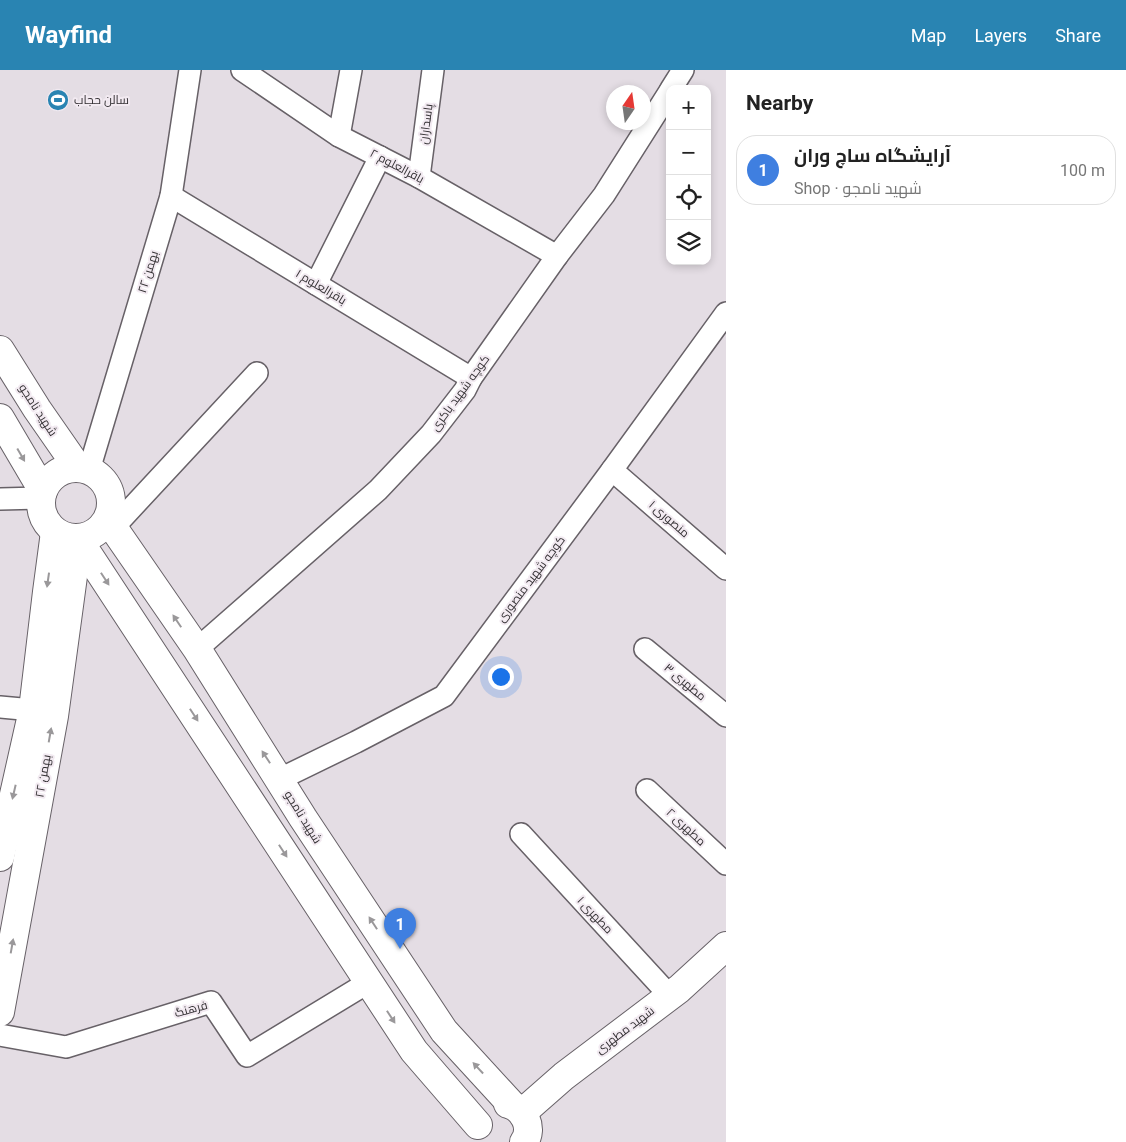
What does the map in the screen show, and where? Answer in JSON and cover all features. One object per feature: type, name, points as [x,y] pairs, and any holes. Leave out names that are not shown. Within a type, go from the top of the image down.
[{"type":"main road","name":"شهید نامجو","points":[[0,350],[37,409],[83,469]]},
{"type":"main road","points":[[0,403],[10,403],[18,397],[23,386]]},
{"type":"main road","points":[[0,418],[41,494]]},
{"type":"main road","points":[[67,469],[83,469],[98,476],[106,485],[111,496],[110,524],[90,536],[67,535],[47,524],[40,506],[41,494],[48,481],[56,474],[67,469]]},
{"type":"main road","name":"شهید نامجو","points":[[110,524],[196,649],[444,1031],[517,1108]]},
{"type":"main road","points":[[67,535],[414,1051],[479,1137]]},
{"type":"main road","name":"۲۲ بهمن","points":[[0,857],[33,710],[47,592],[67,535]]},
{"type":"main road","name":"۲۲ بهمن","points":[[0,1012],[54,716],[67,535]]},
{"type":"main road","name":"شهید مطهری","points":[[517,1108],[564,1076],[670,996],[726,946]]},
{"type":"main road","points":[[479,1137],[484,1112],[496,1104],[517,1108],[528,1126],[524,1142]]},
{"type":"street","name":"۲۲ بهمن","points":[[83,469],[171,196],[190,70]]},
{"type":"street","name":"باقرالعلوم ۲","points":[[242,70],[339,136],[419,177],[557,256]]},
{"type":"street","points":[[339,136],[352,70]]},
{"type":"street","name":"پاسداران","points":[[419,177],[433,70]]},
{"type":"street","name":"کوچه شهید باکری","points":[[673,85],[683,70]]},
{"type":"street","name":"کوچه شهید باکری","points":[[196,649],[378,490],[431,434],[465,390],[557,256],[604,195],[666,96]]},
{"type":"street","points":[[316,284],[380,157]]},
{"type":"street","name":"باقرالعلوم ۱","points":[[171,196],[472,378]]},
{"type":"street","name":"کوچه شهید منصوری","points":[[280,779],[444,696],[726,313]]},
{"type":"street","points":[[110,524],[257,373]]},
{"type":"street","name":"منصوری ۱","points":[[612,470],[726,568]]},
{"type":"street","points":[[0,499],[41,494]]},
{"type":"street","name":"مطهری ۳","points":[[645,649],[726,716]]},
{"type":"street","points":[[0,707],[33,710]]},
{"type":"street","name":"مطهری ۲","points":[[647,790],[726,864]]},
{"type":"street","name":"مطهری ۱","points":[[521,834],[670,996]]},
{"type":"street","name":"فرهنگ","points":[[0,1035],[66,1047],[212,1002],[247,1056],[369,982]]},
{"type":"place","name":"سالن حجاب","points":[[58,100]]},
{"type":"place","name":"آرایشگاه ساچ وران","points":[[400,949]]}]
